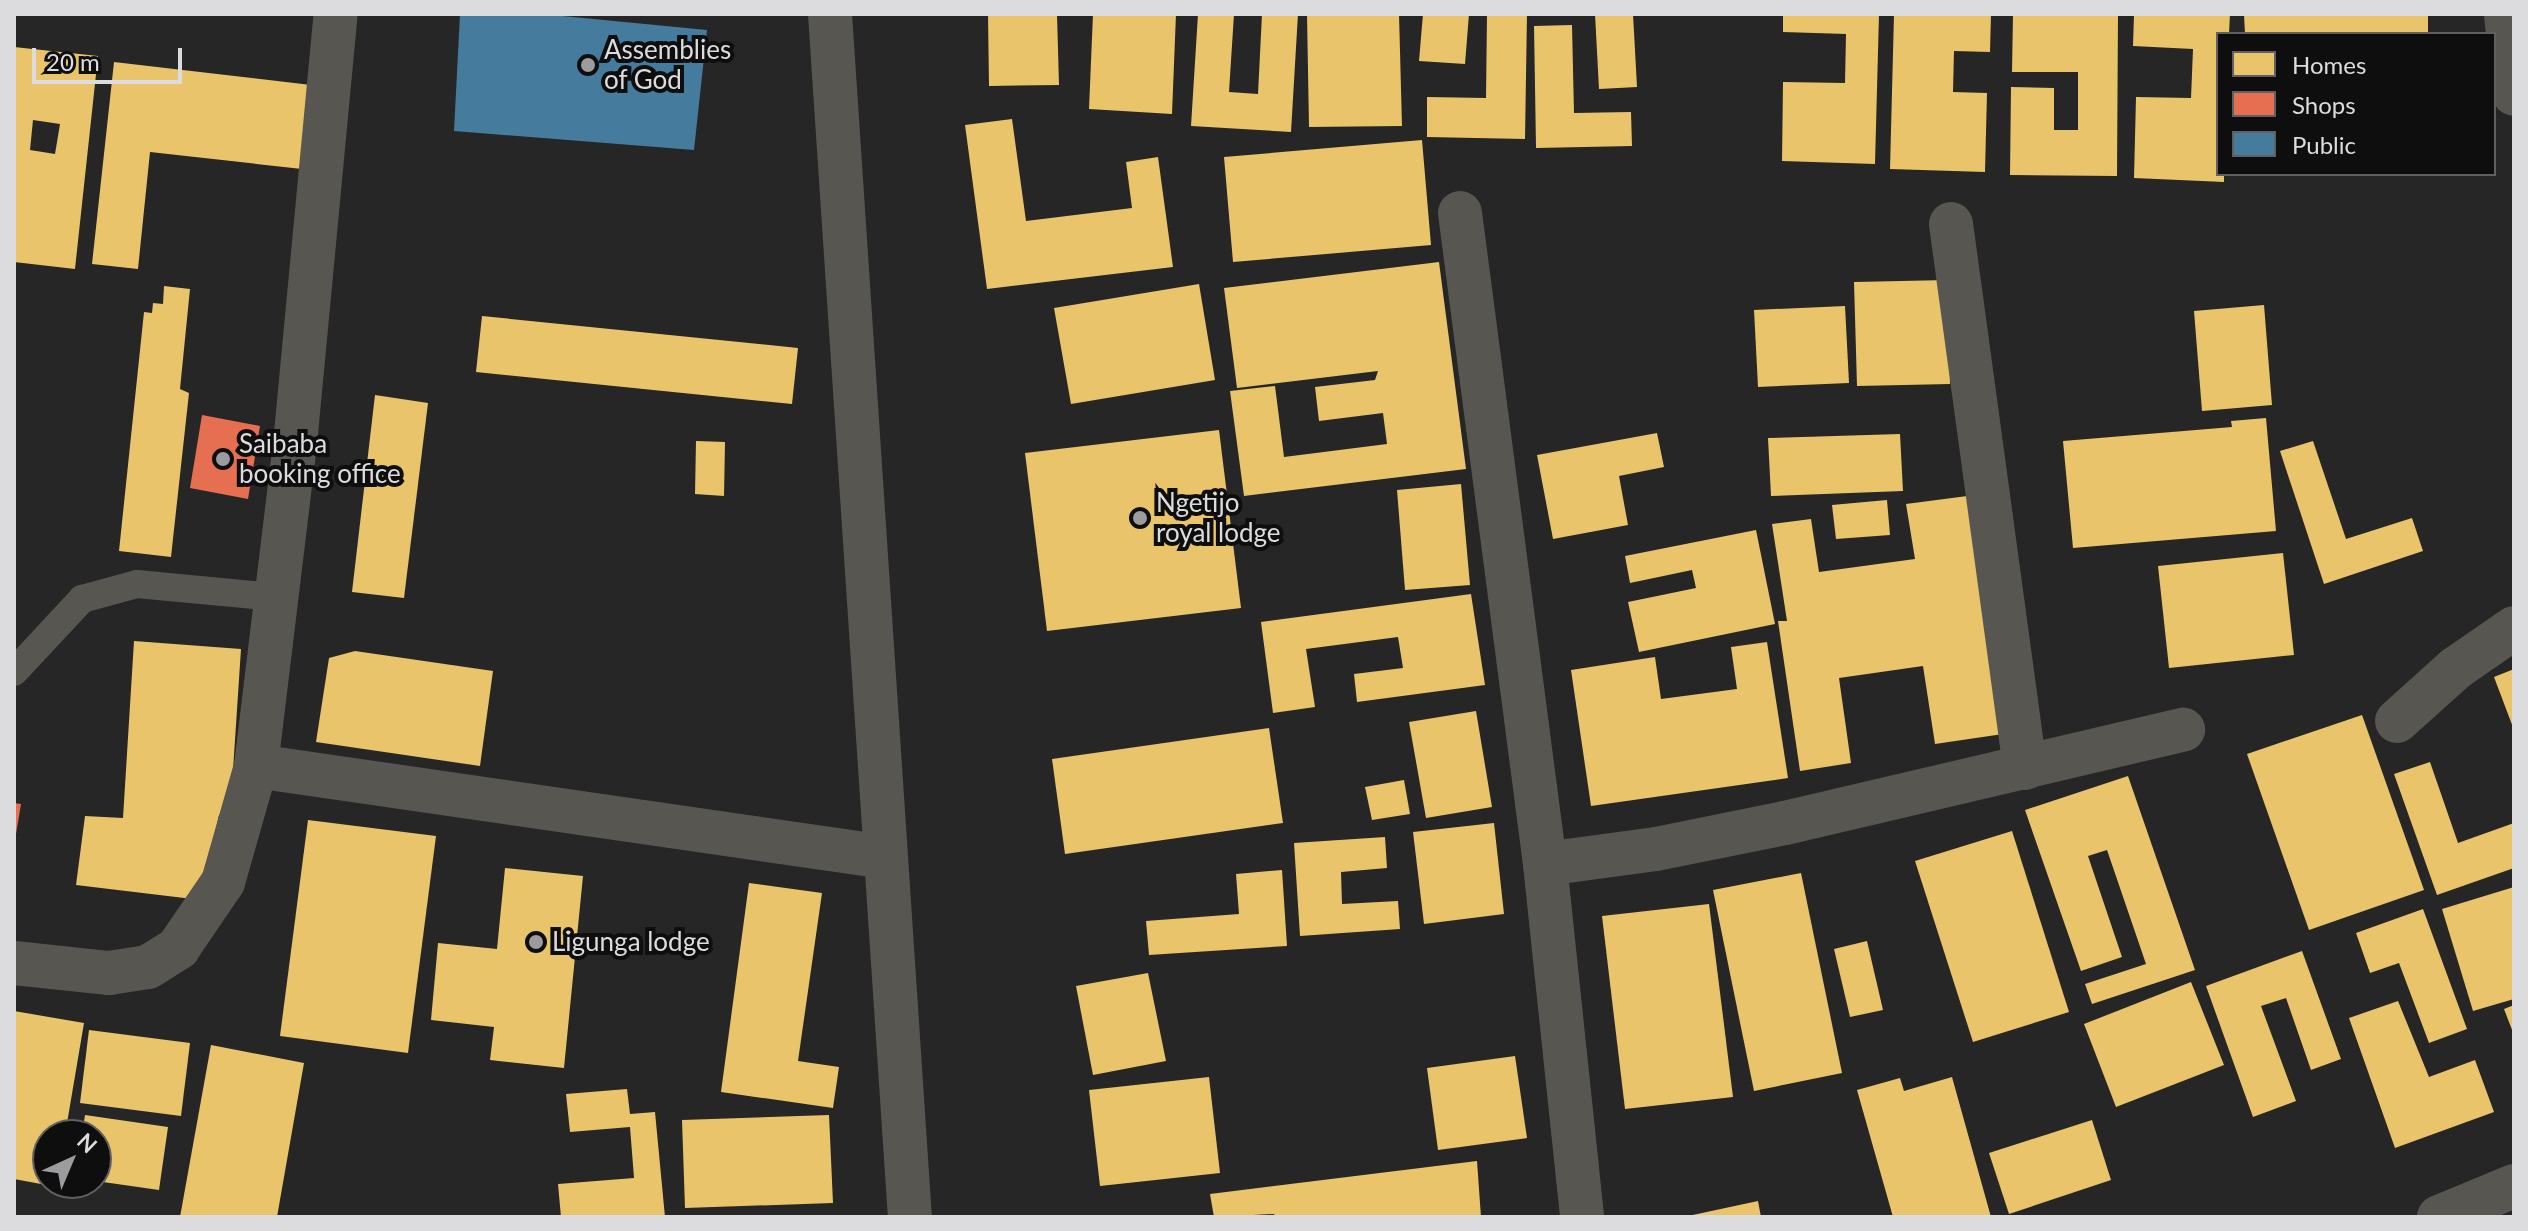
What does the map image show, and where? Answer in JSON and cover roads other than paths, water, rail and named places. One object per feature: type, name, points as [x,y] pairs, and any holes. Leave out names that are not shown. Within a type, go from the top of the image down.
[{"type":"street","points":[[14,963],[109,973],[148,967],[178,948],[223,882],[256,766],[295,444],[336,14]]},
{"type":"street","points":[[830,14],[910,1217]]},
{"type":"street","points":[[2506,14],[2514,94]]},
{"type":"street","points":[[1460,213],[1545,864],[1582,1217]]},
{"type":"street","points":[[1951,224],[2025,768]]},
{"type":"street","points":[[2397,721],[2456,668],[2514,628]]},
{"type":"street","points":[[1545,864],[1656,849],[2183,730]]},
{"type":"street","points":[[256,766],[885,857]]},
{"type":"street","points":[[2439,1217],[2514,1186]]},
{"type":"lane","points":[[14,672],[82,599],[137,584],[275,597]]},
{"type":"place","name":"Assemblies of God","points":[[588,65]]},
{"type":"place","name":"Saibaba booking office","points":[[223,459]]},
{"type":"place","name":"Ngetijo royal lodge","points":[[1140,518]]},
{"type":"place","name":"Ligunga lodge","points":[[536,942]]}]
